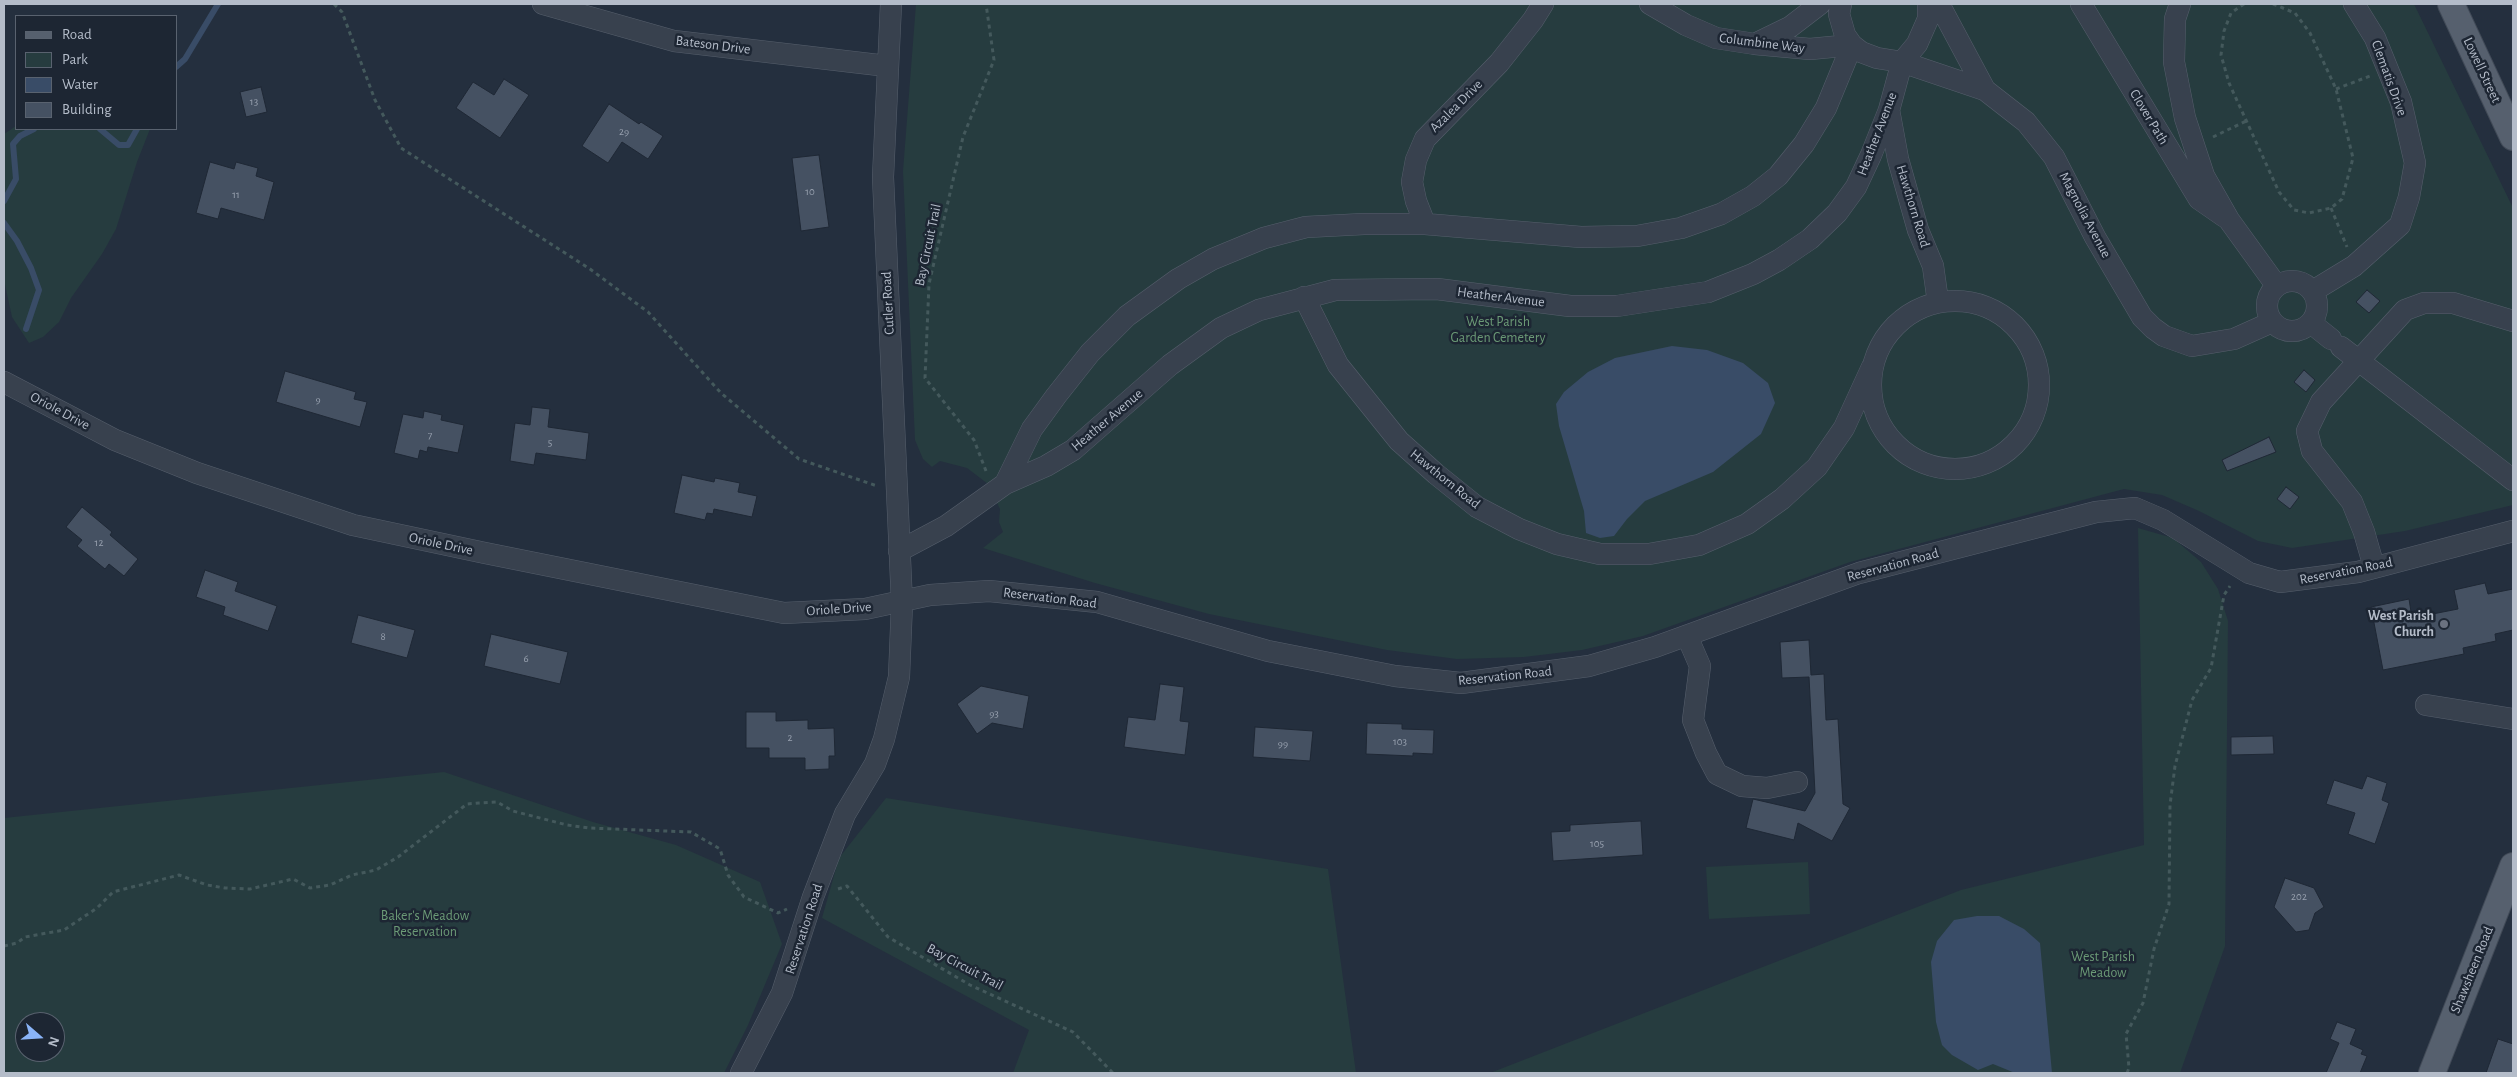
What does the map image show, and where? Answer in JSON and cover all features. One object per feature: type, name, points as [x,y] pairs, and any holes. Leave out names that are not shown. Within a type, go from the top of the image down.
[{"type":"main road","name":"Lowell Street","points":[[2451,4],[2513,137]]},
{"type":"main road","name":"Shawsheen Road","points":[[2432,1073],[2513,866]]},
{"type":"street","name":"Bateson Drive","points":[[543,4],[674,41],[887,66]]},
{"type":"street","name":"Cutler Road","points":[[891,4],[883,177],[902,603]]},
{"type":"street","name":"Azalea Drive","points":[[1425,224],[1416,201],[1412,182],[1416,160],[1425,139],[1499,63],[1533,20],[1543,4]]},
{"type":"street","name":"Columbine Way","points":[[1650,4],[1686,26],[1716,38],[1810,49],[1852,45]]},
{"type":"street","points":[[1755,44],[1790,27],[1820,4]]},
{"type":"street","points":[[1840,4],[1839,14],[1845,35],[1852,45],[1869,55],[1902,62],[1985,90]]},
{"type":"street","points":[[1902,62],[1917,44],[1928,20],[1928,4]]},
{"type":"street","name":"Magnolia Avenue","points":[[1939,4],[1985,90],[2026,122],[2054,157],[2095,237],[2142,317],[2152,328],[2164,336],[2192,346],[2234,338],[2272,322]]},
{"type":"street","name":"Clover Path","points":[[2082,4],[2198,199],[2229,220]]},
{"type":"street","points":[[2180,4],[2175,19],[2174,62],[2185,118],[2204,176],[2229,220],[2276,285]]},
{"type":"street","name":"Clematis Drive","points":[[2313,291],[2354,266],[2400,225],[2415,163],[2401,102],[2375,38],[2354,4]]},
{"type":"street","points":[[899,551],[946,526],[1004,484],[1032,429],[1090,353],[1126,316],[1178,279],[1221,256],[1264,238],[1306,227],[1364,224],[1425,224],[1581,237],[1637,236],[1681,228],[1722,214],[1753,196],[1772,181],[1804,144],[1826,108],[1852,45]]},
{"type":"street","name":"Heather Avenue","points":[[1004,484],[1046,466],[1074,450],[1170,365],[1221,328],[1259,310],[1304,297],[1336,290],[1437,289],[1570,306],[1617,306],[1708,292],[1753,274],[1779,260],[1810,239],[1837,213],[1856,187],[1889,110],[1902,62]]},
{"type":"street","name":"Hawthorn Road","points":[[1889,110],[1898,159],[1918,230],[1933,266],[1938,302]]},
{"type":"street","points":[[2292,280],[2300,282],[2313,291],[2317,307],[2311,323],[2296,331],[2279,328],[2272,322],[2268,315],[2267,299],[2276,285],[2292,280]]},
{"type":"street","name":"Hawthorn Road","points":[[1304,297],[1343,372],[1399,440],[1436,474],[1477,507],[1519,530],[1557,544],[1600,554],[1649,554],[1699,545],[1747,524],[1782,499],[1817,467],[1844,428],[1872,367]]},
{"type":"street","points":[[1964,301],[1991,308],[2013,323],[2030,344],[2038,370],[2039,397],[2030,423],[2015,445],[1992,461],[1967,469],[1940,468],[1914,460],[1893,443],[1878,420],[1871,394],[1872,367],[1885,338],[1899,321],[1918,309],[1938,302],[1964,301]]},
{"type":"street","points":[[2374,567],[2364,532],[2352,502],[2312,451],[2308,431],[2321,402],[2405,310],[2424,304],[2453,303],[2513,321]]},
{"type":"street","points":[[2311,323],[2513,480]]},
{"type":"street","name":"Oriole Drive","points":[[4,382],[115,440],[196,473],[353,525],[784,613],[865,609],[902,603]]},
{"type":"street","name":"Reservation Road","points":[[741,1073],[782,992],[813,897],[845,814],[874,764],[884,739],[899,677],[902,603],[930,596],[989,591],[1098,602],[1268,651],[1394,676],[1461,683],[1589,666],[1687,636],[1859,573],[2096,512],[2135,508],[2163,520],[2241,568],[2280,582],[2321,578],[2374,567],[2513,531]]},
{"type":"street","points":[[1687,636],[1700,666],[1693,720],[1706,753],[1718,774],[1742,786],[1758,788],[1798,782]]},
{"type":"street","points":[[2426,705],[2513,720]]},
{"type":"path","points":[[334,4],[342,12],[375,100],[401,148],[590,270],[648,312],[721,393],[799,459],[897,493]]},
{"type":"path","name":"Bay Circuit Trail","points":[[981,478],[987,470],[974,440],[924,378],[929,284],[964,137],[994,60],[986,4]]},
{"type":"path","points":[[2244,4],[2231,13],[2224,31],[2221,55],[2229,83],[2280,192],[2294,210],[2309,213],[2331,208],[2342,199],[2353,158],[2336,89],[2310,33],[2295,13],[2273,4]]},
{"type":"path","points":[[2336,89],[2388,70]]},
{"type":"path","points":[[2194,146],[2246,121]]},
{"type":"path","points":[[2331,208],[2354,266]]},
{"type":"path","points":[[2127,1073],[2126,1034],[2142,1003],[2154,949],[2169,904],[2170,805],[2175,766],[2192,700],[2211,668],[2224,595],[2241,568]]},
{"type":"path","points":[[4,946],[25,937],[64,930],[97,908],[113,892],[179,875],[207,885],[224,888],[250,889],[292,880],[310,888],[330,885],[352,875],[376,870],[398,857],[467,804],[479,803],[497,802],[513,812],[541,820],[574,826],[691,832],[720,849],[728,875],[744,897],[778,913],[813,897]]},
{"type":"path","name":"Bay Circuit Trail","points":[[813,897],[847,886],[888,937],[970,985],[1073,1032],[1114,1073]]},
{"type":"green space","name":"West Parish Garden Cemetery","points":[[916,4],[2414,4],[2513,208],[2513,505],[2405,531],[2292,548],[2258,541],[2199,511],[2162,495],[2124,489],[1850,562],[1643,636],[1582,650],[1524,657],[1457,659],[1387,650],[1209,614],[1095,583],[983,548],[1003,532],[999,522],[1000,509],[988,484],[967,468],[940,461],[932,467],[923,459],[915,440],[903,171]]},
{"type":"green space","points":[[15,127],[15,130],[150,130],[137,162],[116,229],[102,254],[71,298],[59,322],[43,337],[29,343],[12,317],[4,280],[4,134]]},
{"type":"green space","name":"West Parish Meadow","points":[[2138,528],[2173,538],[2201,562],[2218,589],[2228,621],[2225,946],[2180,1073],[1490,1073],[1961,890],[2144,845]]},
{"type":"green space","name":"Baker's Meadow Reservation","points":[[444,772],[593,822],[676,845],[760,882],[782,944],[748,1025],[724,1073],[4,1073],[4,818]]},
{"type":"green space","points":[[886,798],[1328,869],[1356,1073],[1013,1073],[1029,1030],[822,918],[839,858]]},
{"type":"green space","points":[[1808,862],[1810,914],[1709,919],[1706,867]]},
{"type":"water","points":[[1672,346],[1707,350],[1743,363],[1768,383],[1775,403],[1761,434],[1713,472],[1645,501],[1627,519],[1614,536],[1600,538],[1586,533],[1584,511],[1559,426],[1556,404],[1564,392],[1588,372],[1615,358]]},
{"type":"water","points":[[1977,916],[1999,916],[2024,929],[2040,943],[2052,1073],[2015,1073],[1993,1064],[1978,1070],[1952,1055],[1942,1045],[1936,1022],[1931,962],[1937,941],[1954,920]]},
{"type":"building","points":[[504,79],[529,95],[500,138],[456,108],[473,82],[494,95]]},
{"type":"building","points":[[261,87],[267,112],[246,117],[240,92]]},
{"type":"building","points":[[609,104],[639,124],[641,122],[663,136],[648,159],[622,142],[608,163],[582,146]]},
{"type":"building","points":[[819,155],[829,227],[801,231],[792,158]]},
{"type":"building","points":[[210,162],[234,169],[236,162],[258,168],[256,176],[274,182],[264,220],[221,208],[218,219],[196,213]]},
{"type":"building","points":[[2367,290],[2380,301],[2369,313],[2356,302]]},
{"type":"building","points":[[2304,370],[2315,380],[2306,392],[2294,382]]},
{"type":"building","points":[[285,371],[356,392],[354,399],[367,402],[360,427],[276,402]]},
{"type":"building","points":[[532,407],[550,409],[548,427],[589,433],[586,460],[536,453],[534,465],[510,461],[515,423],[530,425]]},
{"type":"building","points":[[424,411],[442,415],[441,420],[464,425],[458,453],[428,447],[427,452],[420,450],[418,459],[394,453],[403,414],[423,418]]},
{"type":"building","points":[[2269,437],[2276,452],[2227,471],[2222,460]]},
{"type":"building","points":[[682,475],[714,482],[715,478],[740,483],[738,492],[757,496],[752,517],[714,509],[713,514],[707,513],[705,520],[674,513]]},
{"type":"building","points":[[2286,487],[2299,497],[2290,509],[2277,499]]},
{"type":"building","points":[[82,507],[112,532],[110,535],[138,559],[124,576],[109,564],[105,569],[77,546],[82,540],[66,527]]},
{"type":"building","points":[[205,570],[238,582],[235,591],[277,606],[268,631],[223,615],[225,607],[196,597]]},
{"type":"building","name":"West Parish Church","points":[[2485,583],[2488,594],[2513,589],[2513,630],[2495,634],[2496,641],[2463,648],[2464,654],[2383,670],[2371,607],[2409,599],[2412,618],[2458,609],[2454,590]]},
{"type":"building","points":[[358,615],[415,630],[407,658],[351,643]]},
{"type":"building","points":[[491,634],[568,652],[560,684],[484,666]]},
{"type":"building","points":[[1809,640],[1811,675],[1824,674],[1826,720],[1838,719],[1843,804],[1850,808],[1832,841],[1798,823],[1794,840],[1746,828],[1753,799],[1805,811],[1815,793],[1809,677],[1782,678],[1780,642]]},
{"type":"building","points":[[1160,684],[1184,687],[1180,721],[1189,722],[1185,755],[1124,747],[1128,717],[1155,720]]},
{"type":"building","points":[[981,686],[1029,696],[1023,729],[992,723],[977,734],[957,704]]},
{"type":"building","points":[[746,712],[776,712],[776,721],[808,720],[808,729],[834,728],[835,756],[829,756],[829,769],[805,770],[805,758],[769,758],[769,748],[746,748]]},
{"type":"building","points":[[1367,723],[1402,724],[1402,729],[1434,730],[1433,754],[1413,753],[1413,756],[1366,754]]},
{"type":"building","points":[[1255,727],[1313,731],[1310,761],[1253,757]]},
{"type":"building","points":[[2273,736],[2274,754],[2231,755],[2231,737]]},
{"type":"building","points":[[2367,776],[2387,783],[2382,800],[2389,803],[2375,844],[2348,834],[2355,813],[2326,804],[2334,780],[2362,789]]},
{"type":"building","points":[[1641,821],[1643,855],[1553,861],[1551,832],[1570,831],[1570,825]]},
{"type":"building","points":[[2285,878],[2314,888],[2324,907],[2315,913],[2309,930],[2296,932],[2274,907]]},
{"type":"building","points":[[2337,1022],[2356,1029],[2350,1044],[2363,1050],[2361,1054],[2367,1056],[2360,1073],[2326,1073],[2339,1043],[2330,1039]]},
{"type":"building","points":[[2498,1039],[2513,1044],[2513,1073],[2486,1073]]},
{"type":"waterway","points":[[178,65],[185,59],[218,4]]},
{"type":"waterway","points":[[4,201],[16,179],[13,144],[20,136],[32,130]]},
{"type":"waterway","points":[[101,130],[119,145],[128,145],[136,130]]},
{"type":"waterway","points":[[4,223],[17,241],[31,268],[39,290],[26,329]]},
{"type":"place","name":"West Parish Church","points":[[2444,624]]}]
